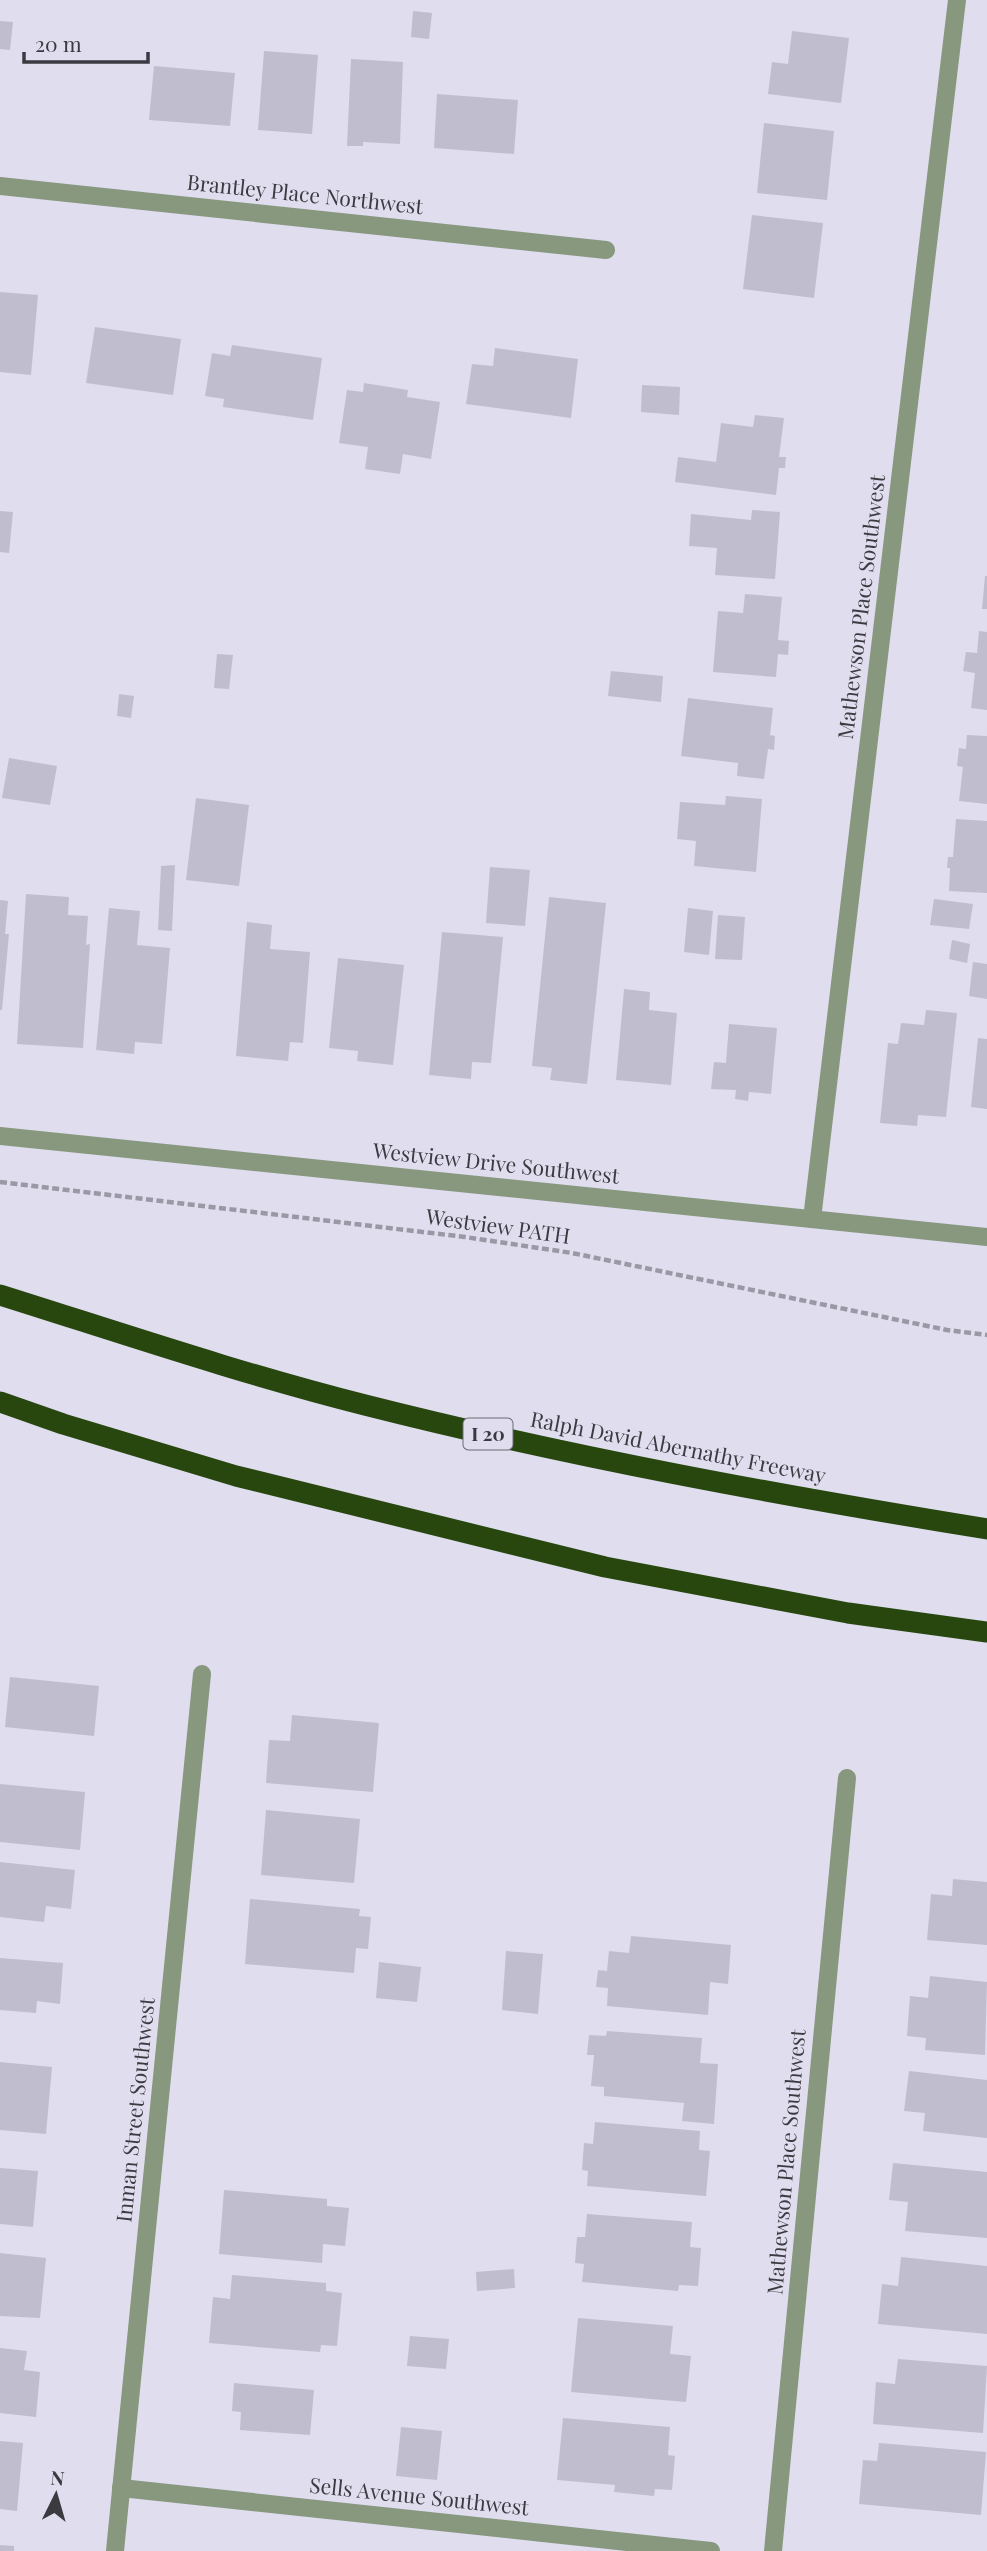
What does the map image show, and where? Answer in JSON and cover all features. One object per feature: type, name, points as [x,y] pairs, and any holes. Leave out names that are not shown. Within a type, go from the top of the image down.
[{"type":"highway","name":"Ralph David Abernathy Freeway","points":[[0,1295],[235,1369],[364,1405],[511,1440],[807,1500],[987,1529]]},
{"type":"highway","points":[[0,1402],[63,1424],[236,1476],[605,1567],[848,1613],[987,1632]]},
{"type":"street","name":"Mathewson Place Southwest","points":[[812,1219],[957,0]]},
{"type":"street","name":"Brantley Place Northwest","points":[[0,186],[606,250]]},
{"type":"street","name":"Westview Drive Southwest","points":[[0,1136],[987,1237]]},
{"type":"street","name":"Inman Street Southwest","points":[[115,2551],[202,1674]]},
{"type":"street","name":"Mathewson Place Southwest","points":[[773,2551],[847,1778]]},
{"type":"street","name":"Sells Avenue Southwest","points":[[121,2488],[711,2551]]},
{"type":"path","name":"Westview PATH","points":[[0,1182],[451,1235],[559,1251],[947,1330],[987,1335]]},
{"type":"building","points":[[413,11],[432,13],[429,39],[411,37]]},
{"type":"building","points":[[0,21],[13,22],[10,50],[0,49]]},
{"type":"building","points":[[792,31],[849,38],[841,103],[768,94],[772,62],[788,64]]},
{"type":"building","points":[[264,51],[318,55],[312,134],[258,130]]},
{"type":"building","points":[[351,59],[403,62],[400,144],[363,142],[363,146],[347,146]]},
{"type":"building","points":[[154,66],[235,73],[230,126],[149,120]]},
{"type":"building","points":[[437,94],[518,100],[514,154],[434,148]]},
{"type":"building","points":[[764,123],[834,131],[827,200],[757,193]]},
{"type":"building","points":[[752,215],[823,223],[814,298],[743,289]]},
{"type":"building","points":[[0,292],[38,295],[31,375],[0,372]]},
{"type":"building","points":[[95,327],[181,339],[173,395],[86,383]]},
{"type":"building","points":[[232,345],[322,358],[313,420],[223,407],[224,399],[205,396],[212,353],[230,356]]},
{"type":"building","points":[[495,348],[578,359],[571,418],[466,404],[472,364],[493,366]]},
{"type":"building","points":[[364,383],[408,390],[407,397],[440,402],[431,459],[403,454],[400,474],[365,469],[368,447],[339,443],[347,390],[363,392]]},
{"type":"building","points":[[642,385],[680,387],[679,415],[641,412]]},
{"type":"building","points":[[755,415],[784,418],[779,457],[786,457],[785,468],[779,468],[776,495],[675,482],[678,457],[716,462],[721,423],[753,427]]},
{"type":"building","points":[[752,510],[780,512],[775,579],[715,575],[717,548],[689,546],[691,514],[751,520]]},
{"type":"building","points":[[0,511],[13,512],[9,553],[0,552]]},
{"type":"building","points":[[985,576],[987,609],[982,609]]},
{"type":"building","points":[[745,594],[782,597],[778,640],[789,641],[788,655],[778,654],[776,677],[713,672],[718,611],[743,613]]},
{"type":"building","points":[[979,631],[987,632],[987,710],[971,708],[975,673],[963,671],[966,652],[977,653]]},
{"type":"building","points":[[217,654],[233,655],[229,689],[214,688]]},
{"type":"building","points":[[611,671],[663,676],[661,702],[608,696]]},
{"type":"building","points":[[119,694],[134,696],[131,718],[117,716]]},
{"type":"building","points":[[688,698],[773,708],[770,735],[775,736],[774,750],[768,749],[764,779],[737,776],[738,763],[681,756]]},
{"type":"building","points":[[967,735],[987,736],[987,804],[959,801],[963,767],[957,766],[959,748],[966,749]]},
{"type":"building","points":[[9,758],[57,766],[50,805],[2,798]]},
{"type":"building","points":[[726,796],[762,799],[756,872],[694,866],[696,841],[677,839],[680,802],[725,805]]},
{"type":"building","points":[[196,798],[249,805],[239,886],[186,880]]},
{"type":"building","points":[[956,819],[987,821],[987,893],[949,891],[948,857],[953,857]]},
{"type":"building","points":[[175,865],[172,931],[158,930],[161,866]]},
{"type":"building","points":[[490,867],[530,870],[525,926],[486,923]]},
{"type":"building","points":[[26,894],[69,897],[68,915],[88,916],[86,945],[90,944],[83,1048],[17,1044]]},
{"type":"building","points":[[549,897],[606,903],[587,1084],[550,1080],[552,1068],[532,1066]]},
{"type":"building","points":[[934,899],[973,904],[969,929],[930,925]]},
{"type":"building","points":[[0,900],[8,901],[5,934],[9,934],[2,1010],[0,1010]]},
{"type":"building","points":[[109,908],[140,911],[137,945],[170,948],[162,1044],[135,1042],[134,1054],[96,1050]]},
{"type":"building","points":[[688,908],[713,911],[709,955],[684,952]]},
{"type":"building","points":[[718,915],[745,917],[742,960],[715,959]]},
{"type":"building","points":[[247,922],[272,925],[270,949],[310,952],[303,1043],[290,1042],[288,1061],[236,1056]]},
{"type":"building","points":[[442,932],[503,937],[491,1063],[472,1062],[471,1079],[429,1075]]},
{"type":"building","points":[[952,940],[970,944],[967,963],[949,959]]},
{"type":"building","points":[[338,958],[404,965],[393,1065],[357,1061],[358,1051],[329,1048]]},
{"type":"building","points":[[973,962],[987,964],[987,999],[969,996]]},
{"type":"building","points":[[624,989],[650,992],[649,1010],[677,1013],[671,1085],[616,1080]]},
{"type":"building","points":[[926,1010],[957,1013],[946,1117],[918,1115],[917,1126],[880,1123],[888,1043],[898,1044],[901,1023],[924,1025]]},
{"type":"building","points":[[729,1024],[777,1028],[771,1094],[749,1092],[748,1101],[735,1099],[736,1090],[711,1089],[714,1062],[726,1063]]},
{"type":"building","points":[[978,1038],[987,1039],[987,1109],[971,1107]]},
{"type":"building","points":[[10,1677],[99,1686],[94,1736],[5,1727]]},
{"type":"building","points":[[292,1715],[379,1723],[373,1792],[266,1783],[269,1740],[290,1741]]},
{"type":"building","points":[[0,1784],[85,1792],[80,1850],[0,1842]]},
{"type":"building","points":[[266,1810],[360,1819],[354,1883],[261,1875]]},
{"type":"building","points":[[0,1862],[75,1870],[71,1909],[46,1906],[44,1922],[0,1917]]},
{"type":"building","points":[[953,1879],[987,1882],[987,1945],[927,1940],[931,1894],[952,1896]]},
{"type":"building","points":[[250,1899],[360,1909],[359,1916],[371,1917],[368,1949],[356,1948],[354,1973],[245,1964]]},
{"type":"building","points":[[631,1936],[731,1945],[728,1984],[710,1982],[708,2015],[607,2006],[608,1988],[596,1987],[598,1970],[607,1971],[609,1951],[629,1953]]},
{"type":"building","points":[[506,1951],[543,1954],[538,2014],[502,2010]]},
{"type":"building","points":[[0,1958],[63,1963],[60,2004],[37,2001],[36,2013],[0,2010]]},
{"type":"building","points":[[379,1962],[421,1967],[417,2002],[376,1998]]},
{"type":"building","points":[[930,1976],[987,1982],[985,2055],[925,2050],[926,2038],[907,2036],[910,1996],[928,1998]]},
{"type":"building","points":[[607,2031],[702,2038],[700,2063],[718,2064],[714,2124],[682,2121],[684,2103],[604,2096],[604,2087],[591,2086],[594,2055],[587,2055],[589,2035],[606,2036]]},
{"type":"building","points":[[0,2062],[52,2067],[46,2134],[0,2130]]},
{"type":"building","points":[[909,2071],[987,2080],[987,2138],[923,2131],[925,2113],[904,2111]]},
{"type":"building","points":[[595,2122],[700,2131],[699,2150],[710,2151],[706,2196],[587,2186],[588,2171],[582,2170],[584,2143],[593,2144]]},
{"type":"building","points":[[893,2163],[987,2172],[987,2238],[905,2231],[908,2202],[889,2200]]},
{"type":"building","points":[[0,2168],[38,2171],[33,2227],[0,2224]]},
{"type":"building","points":[[224,2190],[327,2199],[327,2206],[349,2208],[345,2246],[323,2244],[322,2263],[219,2254]]},
{"type":"building","points":[[587,2214],[692,2222],[690,2247],[701,2248],[698,2286],[679,2285],[678,2291],[582,2282],[584,2264],[575,2263],[577,2237],[585,2237]]},
{"type":"building","points":[[0,2253],[46,2258],[40,2318],[0,2316]]},
{"type":"building","points":[[901,2257],[987,2266],[987,2334],[878,2324],[882,2284],[898,2286]]},
{"type":"building","points":[[514,2269],[515,2288],[477,2291],[476,2272]]},
{"type":"building","points":[[232,2275],[326,2283],[326,2291],[342,2293],[337,2346],[321,2345],[320,2352],[209,2343],[213,2297],[230,2299]]},
{"type":"building","points":[[578,2318],[673,2326],[670,2354],[691,2356],[686,2402],[571,2392]]},
{"type":"building","points":[[410,2336],[449,2339],[446,2369],[407,2366]]},
{"type":"building","points":[[0,2348],[27,2351],[24,2370],[40,2372],[36,2417],[0,2413]]},
{"type":"building","points":[[898,2359],[987,2366],[983,2433],[873,2424],[876,2382],[895,2384]]},
{"type":"building","points":[[234,2383],[314,2390],[310,2435],[240,2430],[241,2412],[232,2411]]},
{"type":"building","points":[[563,2418],[670,2427],[668,2455],[675,2456],[672,2490],[655,2489],[654,2496],[614,2492],[615,2485],[557,2480]]},
{"type":"building","points":[[401,2427],[442,2431],[437,2480],[396,2476]]},
{"type":"building","points":[[0,2441],[23,2443],[17,2511],[0,2509]]},
{"type":"building","points":[[879,2443],[986,2452],[981,2515],[859,2504],[863,2460],[877,2461]]},
{"type":"building","points":[[0,2545],[14,2546],[14,2551],[0,2551]]}]
